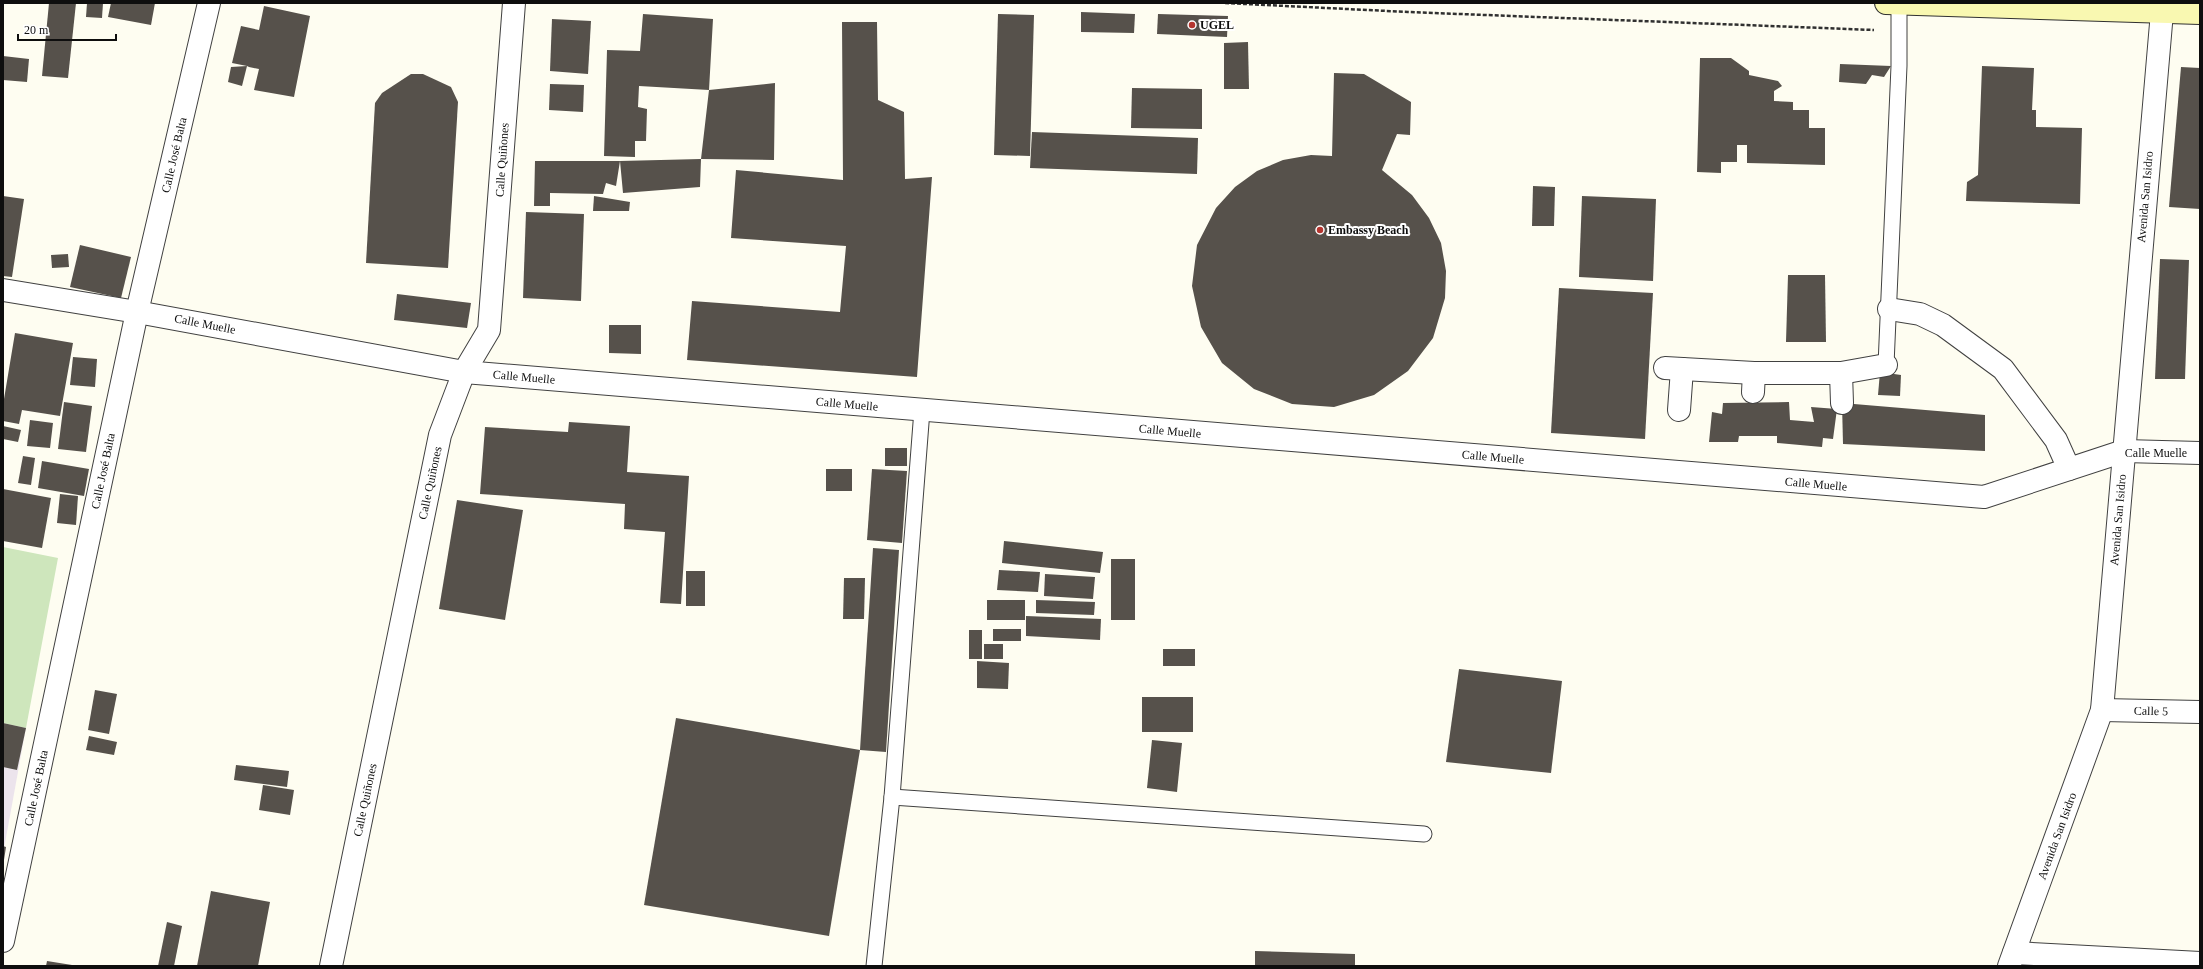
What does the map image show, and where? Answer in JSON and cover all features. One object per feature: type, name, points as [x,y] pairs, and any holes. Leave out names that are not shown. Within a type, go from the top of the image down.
[{"type":"main road","points":[[1886,3],[2200,13]]},
{"type":"street","name":"Calle José Balta","points":[[3,941],[137,312],[209,3]]},
{"type":"street","name":"Calle Quiñones","points":[[331,966],[440,435],[464,372],[489,330],[514,3]]},
{"type":"street","name":"Avenida San Isidro","points":[[2012,960],[2102,710],[2162,12]]},
{"type":"street","name":"Calle Muelle","points":[[3,290],[137,312],[464,372],[1984,497],[2124,451],[2200,453]]},
{"type":"street","points":[[1888,309],[1920,314],[1943,325],[2003,369],[2056,440],[2069,469]]},
{"type":"street","points":[[1679,410],[1674,369],[1753,383],[1841,373],[1886,365]]},
{"type":"street","points":[[1841,373],[1842,403]]},
{"type":"street","name":"Calle 5","points":[[2102,710],[2200,712]]},
{"type":"street","points":[[2012,960],[2200,963]]},
{"type":"lane","points":[[1886,365],[1899,3]]},
{"type":"lane","points":[[874,966],[892,797],[922,410]]},
{"type":"lane","points":[[892,797],[1424,834]]},
{"type":"path","points":[[1225,3],[1408,12],[1899,31]]},
{"type":"shaded area","points":[[3,723],[26,728],[3,854]]},
{"type":"green space","points":[[3,547],[58,558],[26,728],[3,723]]},
{"type":"building","points":[[49,3],[76,3],[68,78],[42,76]]},
{"type":"building","points":[[87,3],[103,3],[102,18],[86,17]]},
{"type":"building","points":[[111,3],[155,3],[151,25],[108,17]]},
{"type":"building","points":[[264,6],[310,16],[294,97],[254,90],[259,69],[232,63],[241,26],[259,30]]},
{"type":"building","points":[[1081,12],[1135,14],[1134,33],[1081,32]]},
{"type":"building","points":[[643,14],[713,19],[709,90],[639,86],[638,107],[647,109],[646,141],[635,141],[635,157],[604,156],[607,50],[640,51]]},
{"type":"building","points":[[998,14],[1034,15],[1030,156],[994,155]]},
{"type":"building","name":"UGEL","points":[[1158,14],[1228,16],[1227,37],[1157,34]]},
{"type":"building","points":[[552,19],[591,21],[588,74],[550,71]]},
{"type":"building","points":[[842,22],[877,22],[878,100],[904,112],[905,179],[932,177],[917,377],[687,360],[692,301],[840,312],[846,246],[731,238],[736,170],[843,180]]},
{"type":"building","points":[[1248,42],[1249,89],[1224,89],[1224,43]]},
{"type":"building","points":[[3,56],[29,59],[27,82],[3,80]]},
{"type":"building","points":[[1700,58],[1731,58],[1749,71],[1749,75],[1778,81],[1782,86],[1774,91],[1774,101],[1793,102],[1793,110],[1809,110],[1809,128],[1825,128],[1825,165],[1747,163],[1747,145],[1737,145],[1737,162],[1721,162],[1721,173],[1697,172]]},
{"type":"building","points":[[1840,64],[1891,66],[1884,77],[1872,75],[1866,84],[1839,82]]},
{"type":"building","points":[[247,66],[242,86],[228,82],[231,67]]},
{"type":"building","points":[[1982,66],[2034,68],[2032,110],[2036,110],[2036,127],[2082,128],[2080,204],[1966,201],[1967,182],[1978,175]]},
{"type":"building","points":[[2181,67],[2200,68],[2200,209],[2169,207]]},
{"type":"building","name":"Embassy Beach","points":[[1334,73],[1364,74],[1411,102],[1410,135],[1397,134],[1382,170],[1412,195],[1429,218],[1441,243],[1446,271],[1445,298],[1433,338],[1408,371],[1374,395],[1334,407],[1292,404],[1254,389],[1222,363],[1201,327],[1192,286],[1197,245],[1216,208],[1235,187],[1257,171],[1283,160],[1311,155],[1332,156]]},
{"type":"building","points":[[411,74],[423,74],[451,87],[458,102],[448,268],[366,263],[375,103],[382,93]]},
{"type":"building","points":[[775,83],[774,160],[701,159],[709,90]]},
{"type":"building","points":[[550,84],[584,85],[583,112],[549,110]]},
{"type":"building","points":[[1132,88],[1202,89],[1202,129],[1131,128]]},
{"type":"building","points":[[1032,132],[1198,138],[1197,174],[1030,168]]},
{"type":"building","points":[[701,159],[700,187],[623,193],[620,161]]},
{"type":"building","points":[[535,161],[620,161],[616,186],[606,183],[603,194],[550,193],[550,206],[534,206]]},
{"type":"building","points":[[1533,186],[1555,187],[1554,226],[1532,226]]},
{"type":"building","points":[[3,196],[24,199],[12,277],[3,276]]},
{"type":"building","points":[[594,196],[630,202],[629,211],[593,211]]},
{"type":"building","points":[[1582,196],[1656,199],[1653,281],[1579,277]]},
{"type":"building","points":[[526,212],[584,214],[581,301],[523,298]]},
{"type":"building","points":[[80,245],[131,257],[121,298],[70,287]]},
{"type":"building","points":[[68,254],[69,267],[52,268],[51,255]]},
{"type":"building","points":[[2160,259],[2189,260],[2185,379],[2155,379]]},
{"type":"building","points":[[1788,275],[1825,275],[1826,342],[1786,342]]},
{"type":"building","points":[[1559,288],[1653,293],[1645,439],[1551,433]]},
{"type":"building","points":[[397,294],[471,303],[467,328],[394,320]]},
{"type":"building","points":[[609,325],[641,325],[641,354],[609,353]]},
{"type":"building","points":[[15,333],[73,343],[60,416],[22,410],[19,424],[3,421],[3,405]]},
{"type":"building","points":[[73,357],[97,359],[95,387],[70,385]]},
{"type":"building","points":[[1880,372],[1901,375],[1900,396],[1878,395]]},
{"type":"building","points":[[64,402],[92,406],[86,452],[58,449]]},
{"type":"building","points":[[1789,402],[1790,420],[1814,422],[1811,407],[1837,409],[1833,439],[1823,438],[1822,447],[1777,443],[1777,436],[1739,436],[1738,442],[1709,442],[1712,412],[1722,414],[1723,403]]},
{"type":"building","points":[[1842,403],[1985,415],[1985,451],[1843,444]]},
{"type":"building","points":[[30,420],[53,423],[50,448],[27,446]]},
{"type":"building","points":[[569,422],[630,426],[627,472],[689,476],[681,604],[660,603],[665,532],[624,529],[625,504],[480,494],[485,427],[568,432]]},
{"type":"building","points":[[3,426],[21,430],[18,442],[3,439]]},
{"type":"building","points":[[885,448],[907,448],[907,466],[885,466]]},
{"type":"building","points":[[23,456],[35,458],[31,485],[18,483]]},
{"type":"building","points":[[42,461],[89,469],[84,496],[38,488]]},
{"type":"building","points":[[826,469],[852,469],[852,491],[826,491]]},
{"type":"building","points":[[872,469],[907,471],[902,543],[867,540]]},
{"type":"building","points":[[3,489],[51,498],[42,548],[3,541]]},
{"type":"building","points":[[60,494],[78,496],[76,525],[57,523]]},
{"type":"building","points":[[457,500],[523,510],[505,620],[439,609]]},
{"type":"building","points":[[1004,541],[1103,552],[1100,573],[1002,563]]},
{"type":"building","points":[[873,548],[899,550],[886,752],[860,750]]},
{"type":"building","points":[[1111,559],[1135,559],[1135,620],[1111,620]]},
{"type":"building","points":[[999,570],[1040,572],[1038,592],[997,590]]},
{"type":"building","points":[[686,571],[705,571],[705,606],[686,606]]},
{"type":"building","points":[[1045,574],[1095,577],[1093,599],[1044,596]]},
{"type":"building","points":[[844,578],[865,578],[864,619],[843,619]]},
{"type":"building","points":[[987,600],[1025,600],[1025,620],[987,620]]},
{"type":"building","points":[[1036,600],[1095,602],[1094,615],[1036,613]]},
{"type":"building","points":[[1026,616],[1101,619],[1100,640],[1026,636]]},
{"type":"building","points":[[993,629],[1021,629],[1021,641],[993,641]]},
{"type":"building","points":[[969,630],[982,630],[982,659],[969,659]]},
{"type":"building","points":[[984,644],[1003,644],[1003,659],[984,659]]},
{"type":"building","points":[[1163,649],[1195,649],[1195,666],[1163,666]]},
{"type":"building","points":[[977,661],[1009,663],[1008,689],[977,688]]},
{"type":"building","points":[[1459,669],[1562,681],[1551,773],[1446,762]]},
{"type":"building","points":[[95,690],[117,694],[109,734],[88,730]]},
{"type":"building","points":[[1142,697],[1193,697],[1193,732],[1142,732]]},
{"type":"building","points":[[676,718],[860,750],[829,936],[644,905]]},
{"type":"building","points":[[3,723],[26,728],[17,770],[3,767]]},
{"type":"building","points":[[89,736],[117,742],[114,755],[86,750]]},
{"type":"building","points":[[1152,740],[1182,743],[1177,792],[1147,788]]},
{"type":"building","points":[[236,765],[289,771],[287,787],[234,780]]},
{"type":"building","points":[[263,785],[294,790],[290,815],[259,810]]},
{"type":"building","points":[[3,846],[6,847],[4,860],[3,860]]},
{"type":"building","points":[[211,891],[270,902],[258,966],[197,966]]},
{"type":"building","points":[[167,922],[182,926],[174,966],[158,966]]},
{"type":"building","points":[[1255,951],[1355,954],[1355,966],[1255,966]]},
{"type":"building","points":[[47,961],[72,965],[72,966],[46,966]]},
{"type":"place","name":"UGEL","points":[[1192,25]]},
{"type":"place","name":"Embassy Beach","points":[[1320,230]]}]
